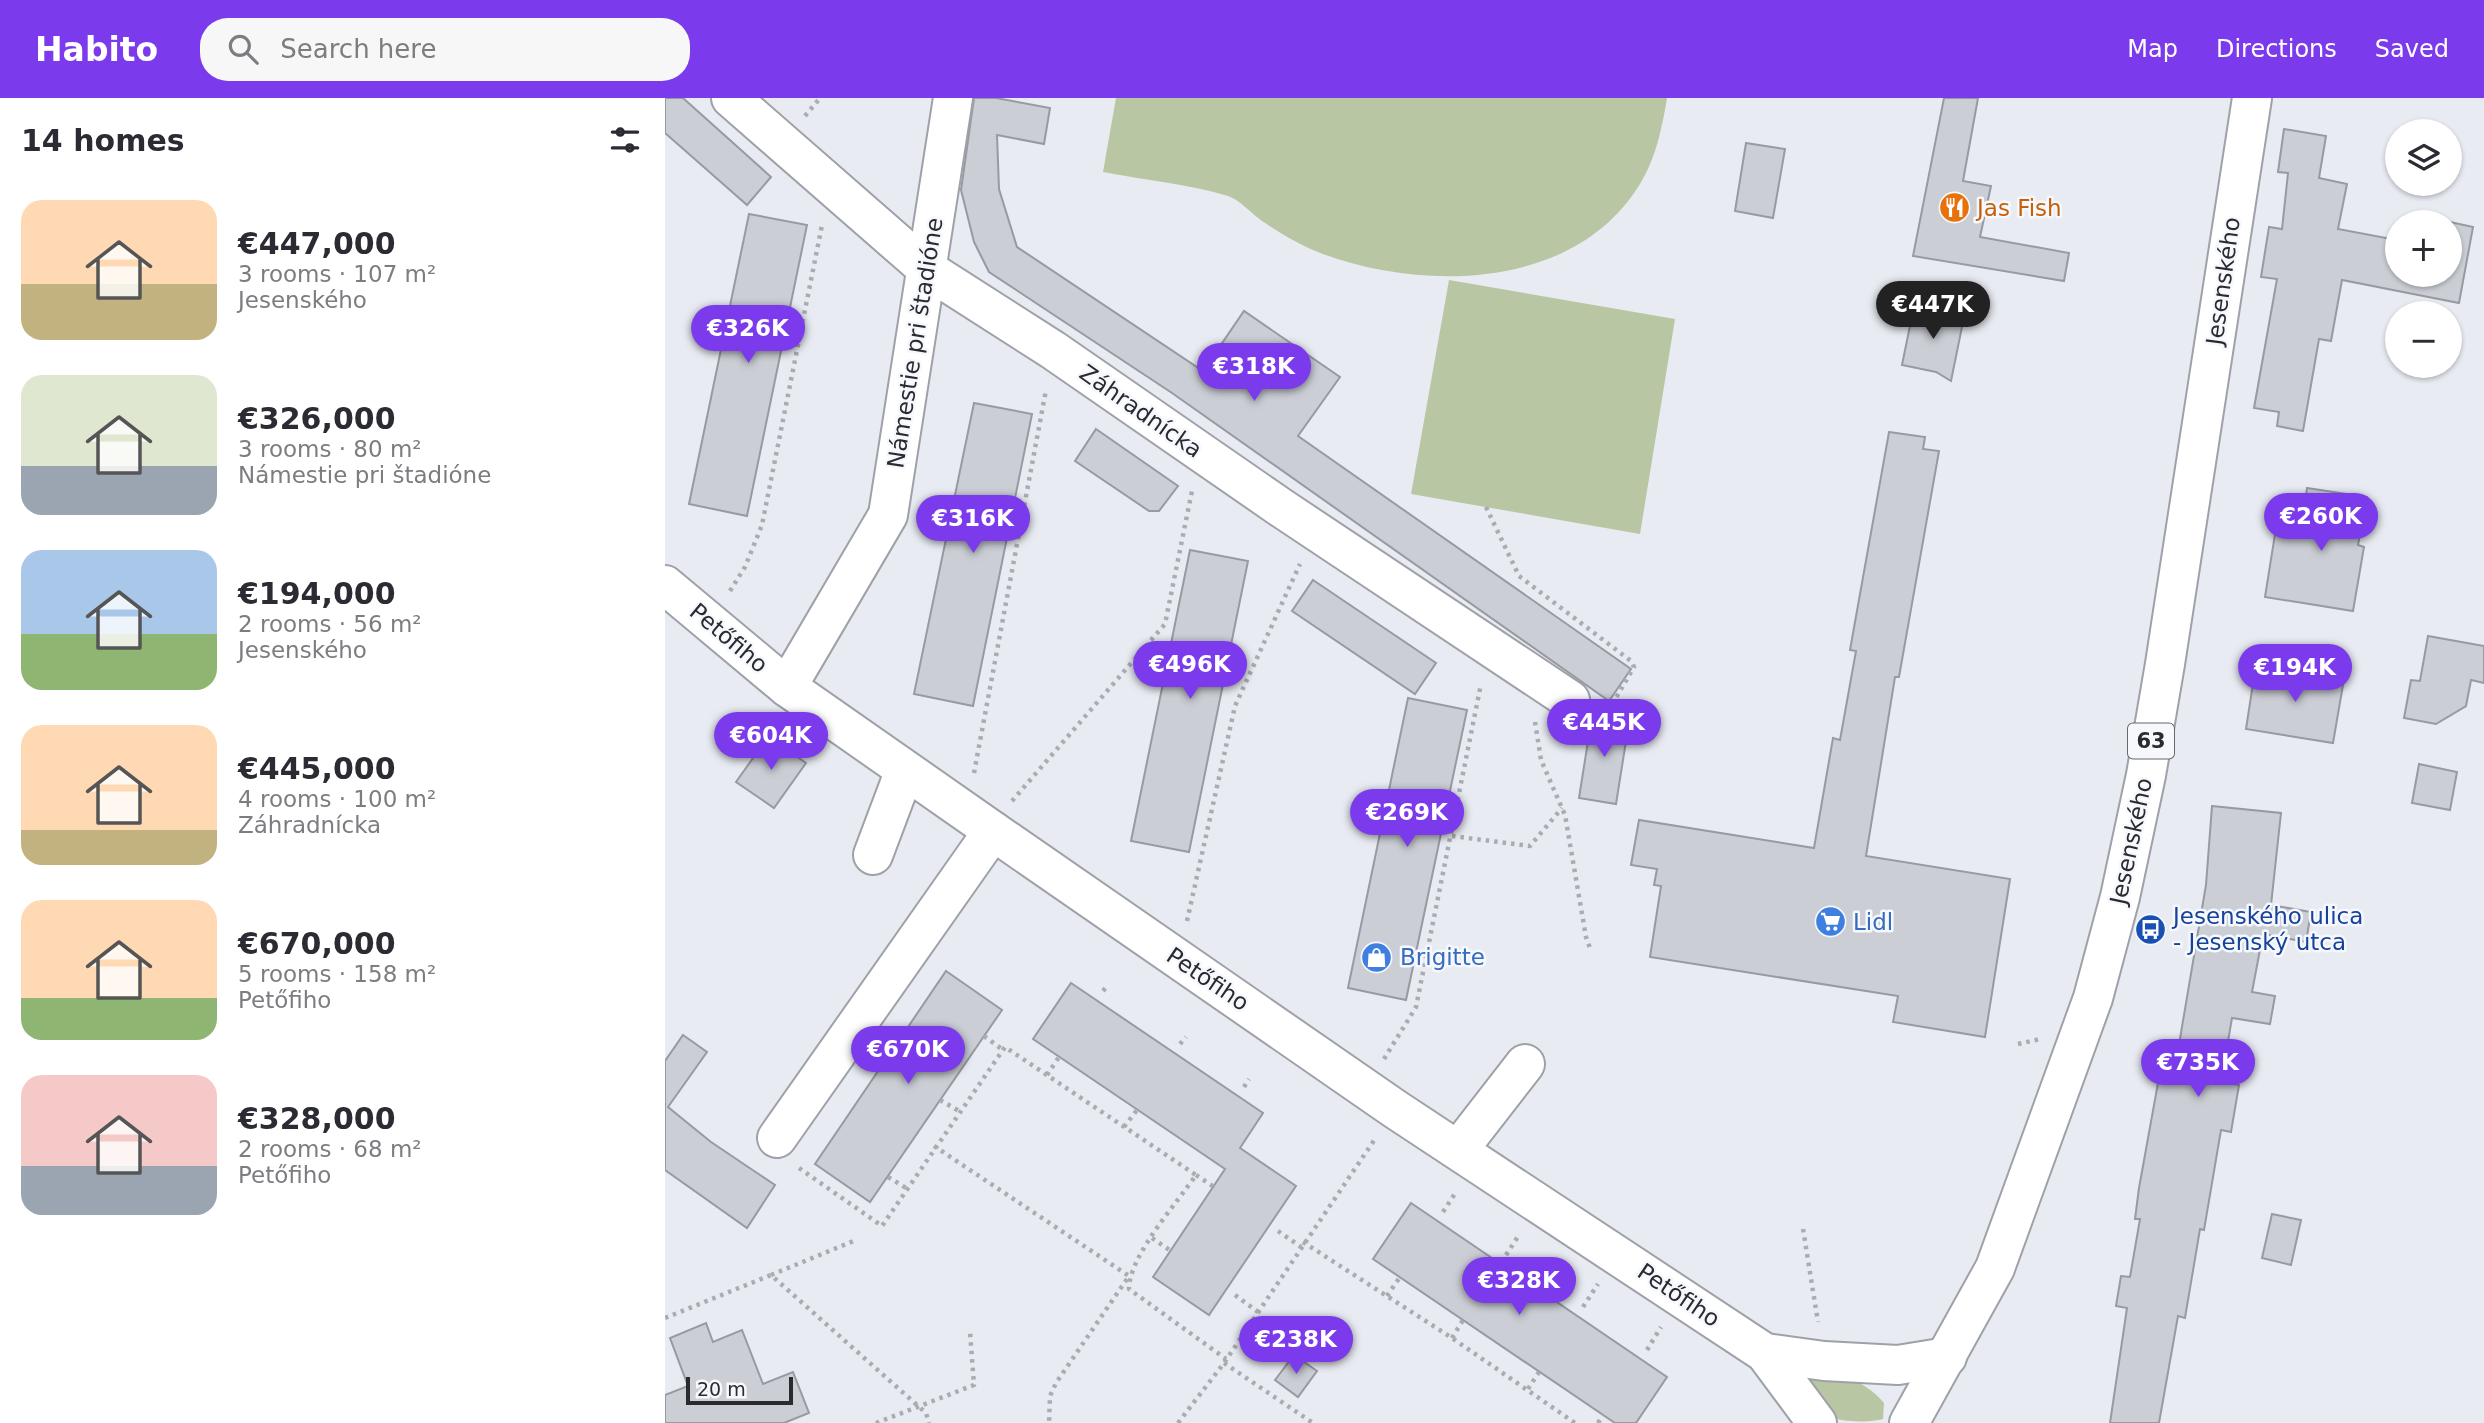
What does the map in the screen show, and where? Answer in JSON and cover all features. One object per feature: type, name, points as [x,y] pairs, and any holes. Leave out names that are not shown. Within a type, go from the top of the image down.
[{"type":"street","name":"Záhradnícka","points":[[731,98],[784,142],[829,187],[927,270],[1053,350],[1316,531],[1570,700]]},
{"type":"street","name":"Námestie pri štadióne","points":[[787,687],[888,515],[953,98]]},
{"type":"street","name":"Jesenského","points":[[1909,1423],[1994,1268],[2093,998],[2120,897],[2146,775],[2165,664],[2252,98]]},
{"type":"street","name":"Petőfiho","points":[[665,585],[787,687],[905,770],[1000,820],[1395,1109],[1460,1167],[1765,1353],[1817,1423]]},
{"type":"street","points":[[873,855],[905,770]]},
{"type":"street","points":[[784,1151],[1000,820]]},
{"type":"street","points":[[1460,1167],[1525,1064]]},
{"type":"street","name":"Petőfiho","points":[[1765,1353],[1824,1361],[1898,1365],[1947,1357]]},
{"type":"path","points":[[728,594],[745,567],[762,525],[829,187]]},
{"type":"path","points":[[972,785],[1053,350]]},
{"type":"path","points":[[1000,820],[1165,624],[1200,452]]},
{"type":"path","points":[[1486,508],[1519,576],[1631,661],[1634,667],[1613,704],[1570,700]]},
{"type":"path","points":[[1186,929],[1235,706],[1316,531]]},
{"type":"path","points":[[1382,1063],[1416,1007],[1488,647]]},
{"type":"path","points":[[1527,673],[1541,760],[1562,808],[1585,937],[1591,951]]},
{"type":"path","points":[[1452,836],[1530,846],[1562,808]]},
{"type":"path","points":[[1103,991],[1108,985]]},
{"type":"path","points":[[984,1036],[1214,1187]]},
{"type":"path","points":[[1180,1044],[1186,1037]]},
{"type":"path","points":[[784,1151],[882,1226],[934,1146],[1003,1050]]},
{"type":"path","points":[[1047,1075],[1059,1057]]},
{"type":"path","points":[[1244,1087],[1249,1079]]},
{"type":"path","points":[[940,1100],[959,1111]]},
{"type":"path","points":[[1124,1128],[1137,1110]]},
{"type":"path","points":[[934,1146],[1129,1276]]},
{"type":"path","points":[[1178,1423],[1225,1361],[1365,1154]]},
{"type":"path","points":[[1443,1212],[1460,1167]]},
{"type":"path","points":[[1049,1423],[1050,1396],[1056,1383],[1196,1175]]},
{"type":"path","points":[[888,1177],[906,1188]]},
{"type":"path","points":[[1506,1255],[1523,1228]]},
{"type":"path","points":[[1803,1229],[1819,1327]]},
{"type":"path","points":[[1278,1231],[1452,1338],[1575,1423]]},
{"type":"path","points":[[1152,1238],[1171,1251]]},
{"type":"path","points":[[665,1318],[856,1240]]},
{"type":"path","points":[[771,1275],[926,1413],[929,1423]]},
{"type":"path","points":[[1129,1276],[1129,1289],[1314,1423]]},
{"type":"path","points":[[1387,1296],[1400,1277]]},
{"type":"path","points":[[1583,1307],[1600,1281]]},
{"type":"path","points":[[1235,1295],[1258,1312]]},
{"type":"path","points":[[1452,1338],[1463,1321]]},
{"type":"path","points":[[1647,1350],[1663,1325]]},
{"type":"path","points":[[876,1423],[974,1385],[970,1332]]},
{"type":"path","points":[[1528,1389],[1539,1372]]},
{"type":"path","points":[[1598,1423],[1604,1415]]},
{"type":"green space","points":[[1116,98],[1667,98],[1650,164],[1640,184],[1612,219],[1578,245],[1539,262],[1496,273],[1452,276],[1407,274],[1364,266],[1323,254],[1269,226],[1228,196],[1182,185],[1103,172]]},
{"type":"green space","points":[[1449,280],[1675,319],[1640,534],[1411,494]]},
{"type":"green space","points":[[1803,1368],[1847,1378],[1867,1387],[1884,1403],[1883,1419],[1855,1421],[1826,1416]]},
{"type":"building","points":[[665,98],[683,98],[771,177],[747,205],[665,133]]},
{"type":"building","points":[[974,98],[996,98],[1050,108],[1044,144],[997,135],[999,189],[1017,247],[1203,371],[1244,311],[1340,377],[1298,436],[1631,669],[1609,701],[1172,393],[989,272],[974,242],[961,190]]},
{"type":"building","points":[[1944,98],[1978,98],[1963,181],[1991,186],[1980,237],[2069,253],[2064,281],[1913,256]]},
{"type":"building","points":[[2284,129],[2326,136],[2319,178],[2347,184],[2338,229],[2385,238],[2385,287],[2462,287],[2459,301],[2449,301],[2342,280],[2331,341],[2319,339],[2303,431],[2277,426],[2279,412],[2254,408],[2277,279],[2261,277],[2269,227],[2282,229],[2288,173],[2278,172]]},
{"type":"building","points":[[1746,143],[1785,149],[1773,218],[1735,211]]},
{"type":"building","points":[[749,214],[807,225],[747,516],[689,504]]},
{"type":"building","points":[[2462,225],[2473,227],[2462,287]]},
{"type":"building","points":[[1914,306],[1964,317],[1951,381],[1936,372],[1902,365]]},
{"type":"building","points":[[974,403],[1032,414],[973,706],[914,694]]},
{"type":"building","points":[[1096,429],[1178,486],[1159,511],[1149,511],[1075,461]]},
{"type":"building","name":"Lidl","points":[[1889,432],[1925,437],[1923,449],[1939,451],[1899,677],[1895,677],[1866,856],[2010,879],[1985,1037],[1893,1022],[1898,996],[1650,957],[1661,886],[1654,885],[1657,869],[1631,865],[1639,820],[1814,848],[1833,738],[1840,740],[1856,651],[1850,650]]},
{"type":"building","points":[[2307,488],[2367,497],[2358,545],[2364,547],[2353,611],[2265,597],[2275,534],[2300,537]]},
{"type":"building","points":[[1190,550],[1248,561],[1189,852],[1131,841]]},
{"type":"building","points":[[1313,580],[1436,663],[1415,694],[1292,611]]},
{"type":"building","points":[[2428,636],[2484,646],[2484,683],[2471,680],[2466,706],[2436,724],[2404,718],[2411,680],[2420,681]]},
{"type":"building","points":[[2256,664],[2344,679],[2333,743],[2246,729]]},
{"type":"building","points":[[1408,698],[1467,710],[1406,1000],[1348,988]]},
{"type":"building","points":[[1592,716],[1630,716],[1616,804],[1579,798]]},
{"type":"building","points":[[768,737],[806,763],[774,808],[736,782]]},
{"type":"building","points":[[2419,764],[2457,772],[2450,810],[2412,803]]},
{"type":"building","points":[[2212,806],[2281,813],[2271,905],[2311,912],[2306,942],[2263,934],[2252,992],[2275,996],[2270,1024],[2232,1018],[2221,1082],[2239,1085],[2231,1132],[2221,1130],[2204,1230],[2200,1229],[2185,1318],[2178,1316],[2159,1423],[2110,1423],[2127,1308],[2116,1306],[2121,1276],[2130,1277],[2140,1219],[2135,1219],[2139,1188],[2160,1072],[2174,1074],[2206,885]]},
{"type":"building","points":[[946,971],[1002,1010],[870,1202],[815,1164]]},
{"type":"building","points":[[1071,983],[1263,1113],[1240,1148],[1296,1186],[1209,1315],[1153,1277],[1225,1169],[1033,1039]]},
{"type":"building","points":[[683,1035],[707,1052],[668,1107],[711,1142],[775,1185],[747,1228],[665,1170],[665,1061]]},
{"type":"building","points":[[1411,1203],[1667,1377],[1636,1423],[1615,1423],[1373,1259]]},
{"type":"building","points":[[2272,1214],[2301,1220],[2291,1265],[2262,1258]]},
{"type":"building","points":[[706,1323],[713,1342],[742,1330],[763,1384],[793,1372],[809,1413],[784,1423],[665,1423],[665,1395],[688,1386],[670,1338]]},
{"type":"building","points":[[1294,1355],[1317,1371],[1298,1397],[1275,1380]]},
{"type":"place","name":"Jas Fish","points":[[1954,208]]},
{"type":"place","name":"Lidl","points":[[1830,922]]},
{"type":"place","name":"Jesenského ulica - Jesenský utca","points":[[2150,929]]},
{"type":"place","name":"Brigitte","points":[[1377,957]]}]
